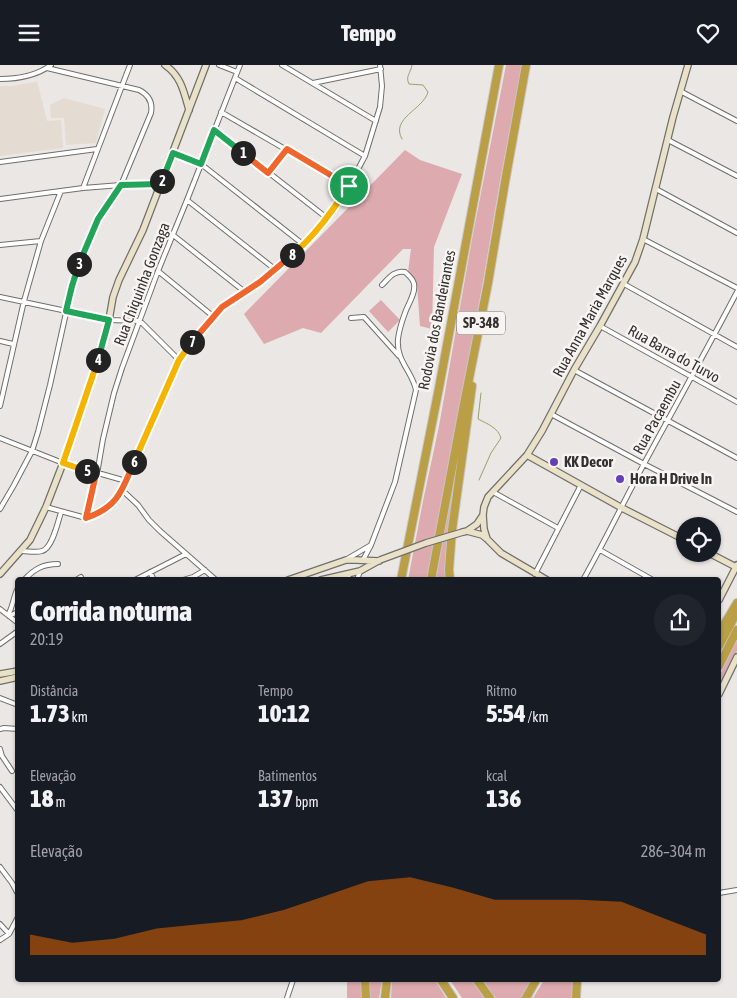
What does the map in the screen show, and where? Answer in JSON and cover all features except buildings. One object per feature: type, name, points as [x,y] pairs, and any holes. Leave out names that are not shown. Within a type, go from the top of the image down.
[{"type":"highway","name":"Rodovia dos Bandeirantes","points":[[400,577],[436,403],[499,65]]},
{"type":"highway","name":"SP-348","points":[[432,577],[480,329],[526,65]]},
{"type":"highway","points":[[450,577],[452,530],[480,329]]},
{"type":"highway","points":[[452,530],[454,577]]},
{"type":"highway","points":[[721,630],[737,603]]},
{"type":"highway","points":[[721,642],[737,612]]},
{"type":"highway","points":[[721,662],[737,630]]},
{"type":"highway","points":[[365,982],[366,998]]},
{"type":"highway","points":[[385,997],[387,982]]},
{"type":"highway","points":[[443,982],[453,998]]},
{"type":"highway","points":[[478,982],[490,998]]},
{"type":"highway","points":[[526,998],[534,982]]},
{"type":"highway","points":[[576,998],[577,982]]},
{"type":"main road","points":[[167,65],[183,87],[189,110]]},
{"type":"main road","points":[[0,574],[30,540],[46,507],[98,361],[113,297],[119,280],[143,230],[206,65]]},
{"type":"main road","name":"Rua Anna Maria Marques","points":[[492,491],[528,455],[635,262],[643,239],[688,65]]},
{"type":"main road","points":[[528,455],[622,508],[676,535]]},
{"type":"main road","points":[[333,577],[360,571],[379,561],[426,543],[465,532],[477,523],[492,491]]},
{"type":"main road","points":[[482,515],[488,539]]},
{"type":"main road","points":[[465,532],[478,534],[488,539],[501,553],[542,577]]},
{"type":"main road","points":[[721,559],[737,566],[721,596]]},
{"type":"main road","points":[[297,577],[346,560],[379,561]]},
{"type":"main road","points":[[360,571],[363,561]]},
{"type":"main road","points":[[339,563],[341,575]]},
{"type":"main road","points":[[721,690],[737,657]]},
{"type":"main road","points":[[0,674],[15,672]]},
{"type":"main road","points":[[0,681],[15,678]]},
{"type":"street","points":[[82,188],[130,65]]},
{"type":"street","points":[[219,65],[237,72]]},
{"type":"street","name":"Rua Chiquinha Gonzaga","points":[[86,518],[114,393],[158,271],[240,65]]},
{"type":"street","points":[[282,65],[376,121]]},
{"type":"street","points":[[0,79],[32,75],[49,66],[139,90],[150,99],[152,108],[121,185],[98,219],[80,262],[72,286],[42,418],[32,451],[0,509]]},
{"type":"street","points":[[46,507],[86,518],[113,503],[122,490],[179,360],[194,339],[222,307],[276,270],[304,245],[349,186],[365,156],[376,121],[382,95],[380,67],[313,83]]},
{"type":"street","points":[[234,78],[365,156]]},
{"type":"street","points":[[680,91],[737,121]]},
{"type":"street","points":[[221,112],[349,186]]},
{"type":"street","points":[[214,130],[327,217]]},
{"type":"street","points":[[668,140],[737,176]]},
{"type":"street","points":[[0,162],[97,149]]},
{"type":"street","points":[[268,173],[287,149]]},
{"type":"street","points":[[173,153],[201,164],[304,245]]},
{"type":"street","points":[[0,199],[82,188],[160,184]]},
{"type":"street","points":[[656,189],[737,233]]},
{"type":"street","points":[[0,406],[13,344],[41,241],[61,191]]},
{"type":"street","points":[[187,200],[276,270]]},
{"type":"street","points":[[173,235],[244,292]]},
{"type":"street","points":[[643,239],[737,290]]},
{"type":"street","points":[[0,245],[41,241]]},
{"type":"street","points":[[158,271],[214,317]]},
{"type":"street","points":[[382,285],[391,275],[401,271],[405,271],[414,284],[399,333],[400,356]]},
{"type":"street","points":[[624,284],[737,347]]},
{"type":"street","name":"Rua Pacaembu","points":[[585,577],[715,335],[737,290]]},
{"type":"street","points":[[0,297],[109,320],[140,321],[179,360]]},
{"type":"street","points":[[351,318],[364,317],[400,356],[416,390],[396,477],[371,545],[363,561]]},
{"type":"street","name":"Rua Barra do Turvo","points":[[600,326],[737,402]]},
{"type":"street","points":[[0,341],[13,344]]},
{"type":"street","points":[[574,370],[737,457]]},
{"type":"street","points":[[551,414],[737,511]]},
{"type":"street","points":[[0,438],[63,463],[96,474],[126,481]]},
{"type":"street","points":[[535,573],[581,485]]},
{"type":"street","points":[[122,490],[138,505],[149,521],[212,577]]},
{"type":"street","points":[[492,491],[558,528]]},
{"type":"street","points":[[22,551],[43,551],[49,547],[62,512]]},
{"type":"street","points":[[346,560],[371,545]]},
{"type":"street","points":[[600,550],[648,577]]},
{"type":"street","points":[[141,577],[186,554]]},
{"type":"street","points":[[28,577],[49,564],[58,564]]},
{"type":"street","points":[[193,577],[204,570]]},
{"type":"street","points":[[358,577],[360,571]]},
{"type":"street","points":[[150,572],[152,577]]},
{"type":"street","points":[[341,575],[348,577]]},
{"type":"street","points":[[8,615],[15,594]]},
{"type":"street","points":[[0,609],[15,621]]},
{"type":"street","points":[[8,615],[15,613]]},
{"type":"street","points":[[0,645],[15,633]]},
{"type":"street","points":[[0,698],[15,704]]},
{"type":"street","points":[[1,729],[15,729]]},
{"type":"street","points":[[0,749],[12,771]]},
{"type":"street","points":[[0,787],[15,807]]},
{"type":"street","points":[[0,867],[15,888]]},
{"type":"street","points":[[721,893],[737,890]]},
{"type":"street","points":[[0,941],[9,934],[15,923]]},
{"type":"street","points":[[0,924],[9,934]]},
{"type":"street","points":[[287,998],[292,982]]},
{"type":"shaded area","points":[[506,65],[522,65],[439,521],[427,577],[409,577],[439,426],[472,239]]},
{"type":"shaded area","points":[[37,81],[47,121],[61,120],[63,148],[0,156],[0,86],[12,86]]},
{"type":"shaded area","points":[[64,98],[105,109],[96,143],[66,145],[64,118],[51,118],[50,105]]},
{"type":"shaded area","points":[[405,150],[420,160],[462,174],[434,247],[432,329],[420,326],[417,285],[408,272],[411,249],[403,249],[321,333],[303,328],[264,344],[244,314]]},
{"type":"shaded area","points":[[381,300],[400,320],[388,332],[369,311]]},
{"type":"shaded area","points":[[458,461],[447,577],[437,577],[450,497]]},
{"type":"shaded area","points":[[737,640],[737,651],[721,683],[721,673]]},
{"type":"shaded area","points":[[347,982],[361,982],[362,998],[347,998]]},
{"type":"shaded area","points":[[368,982],[382,982],[379,998],[369,998]]},
{"type":"shaded area","points":[[392,982],[436,982],[446,998],[391,998]]},
{"type":"shaded area","points":[[451,982],[473,982],[485,998],[462,998]]},
{"type":"shaded area","points":[[484,982],[530,982],[522,998],[496,998]]},
{"type":"shaded area","points":[[543,982],[574,982],[573,998],[533,998]]},
{"type":"waterway","points":[[402,139],[399,132],[400,125],[420,104],[428,92],[423,85],[409,84],[408,77],[412,65]]},
{"type":"waterway","points":[[479,480],[491,453],[501,438],[495,429],[478,419],[481,393]]},
{"type":"place","name":"KK Decor","points":[[554,462]]},
{"type":"place","name":"Hora H Drive In","points":[[620,479]]},
{"type":"route","points":[[214,130],[268,173],[287,149],[349,186],[304,245],[276,270],[222,307],[194,339],[179,360],[122,490],[113,503],[86,518],[96,474],[63,463],[98,361],[109,320],[66,311],[72,286],[91,234],[98,219],[121,185],[160,184],[173,153],[201,164],[214,130]]}]
